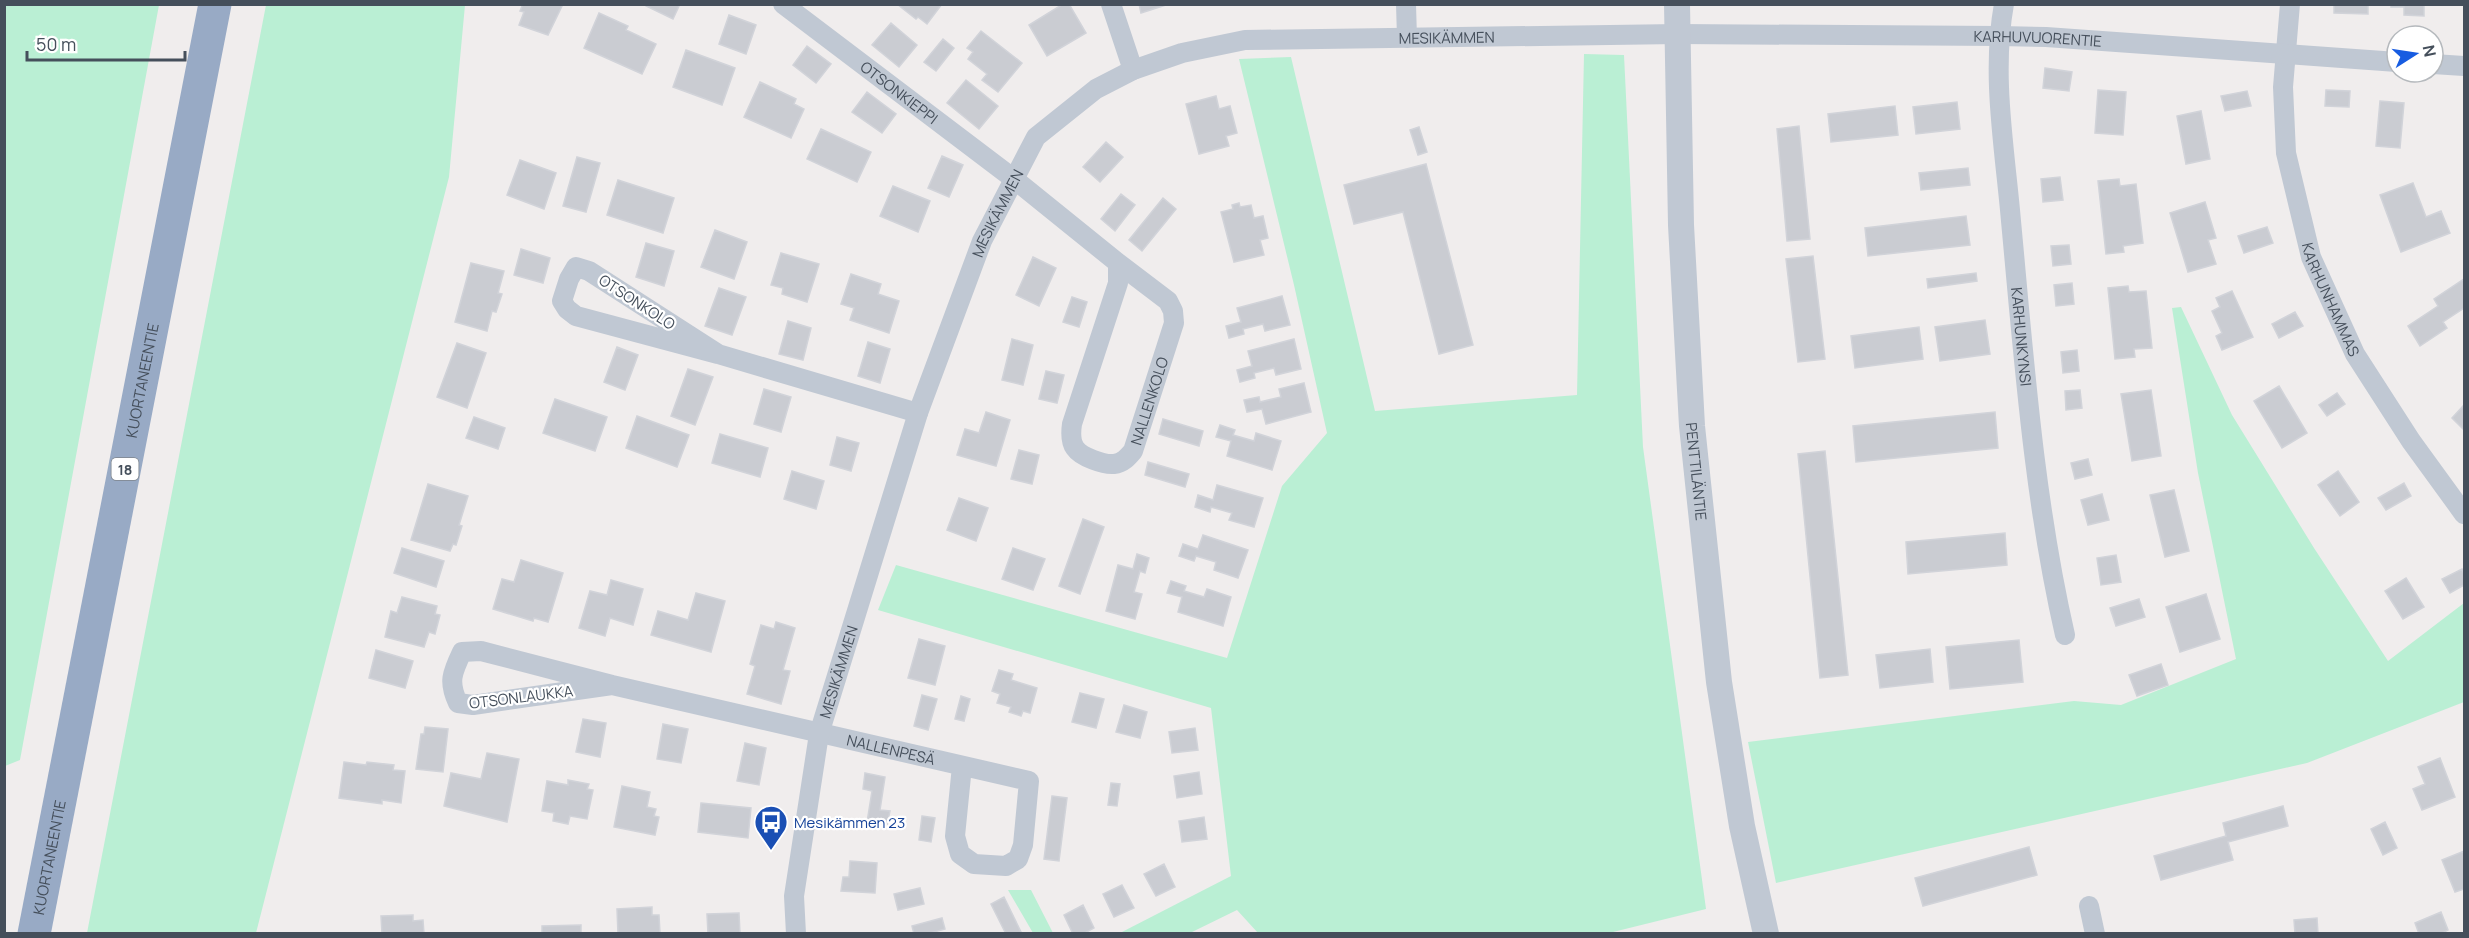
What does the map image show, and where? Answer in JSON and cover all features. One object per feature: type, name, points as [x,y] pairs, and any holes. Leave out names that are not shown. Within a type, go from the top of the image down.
[{"type":"highway","name":"KUORTANEENTIE","points":[[34,933],[215,4]]},
{"type":"street","points":[[1111,4],[1133,70]]},
{"type":"street","points":[[1406,4],[1407,38]]},
{"type":"street","name":"PENTTILÄNTIE","points":[[1677,4],[1681,225],[1692,426],[1719,682],[1742,826],[1766,933]]},
{"type":"street","name":"KARHUNKYNSI","points":[[2004,4],[1999,36],[2001,107],[2038,493],[2051,573],[2066,635]]},
{"type":"street","name":"KARHUNHAMMAS","points":[[2290,4],[2283,87],[2286,153],[2311,257],[2355,354],[2411,441],[2464,514]]},
{"type":"street","name":"OTSONKIEPPI","points":[[783,5],[1014,179]]},
{"type":"street","name":"MESIKÄMMEN","points":[[796,933],[794,896],[819,734],[918,413],[982,241],[1036,137],[1096,88],[1133,70],[1182,53],[1245,39],[1678,34]]},
{"type":"street","name":"KARHUVUORENTIE","points":[[1678,34],[2046,37],[2385,61]]},
{"type":"street","points":[[2445,65],[2464,66]]},
{"type":"street","name":"NALLENKOLO","points":[[1014,179],[1118,264],[1168,301],[1173,311],[1174,323],[1133,451],[1124,460],[1113,464],[1084,456],[1075,448],[1071,434],[1072,424],[1118,283],[1118,264]]},
{"type":"street","name":"OTSONKOLO","points":[[718,354],[589,270],[576,267],[569,279],[562,301],[567,309],[576,316],[718,354],[918,413]]},
{"type":"street","name":"OTSONLAUKKA","points":[[612,686],[473,705],[458,703],[451,689],[454,668],[462,652],[481,651],[612,686],[819,734]]},
{"type":"street","name":"NALLENPESÄ","points":[[819,734],[962,766],[1029,782],[1023,845],[1018,859],[1006,866],[974,864],[960,854],[955,836],[962,766]]},
{"type":"street","points":[[2089,906],[2095,933]]},
{"type":"green space","points":[[5,4],[159,5],[20,760],[5,766]]},
{"type":"green space","points":[[266,5],[465,5],[449,177],[256,933],[87,933]]},
{"type":"green space","points":[[1584,54],[1624,55],[1643,447],[1706,909],[1609,933],[1258,933],[1237,910],[1190,933],[1120,933],[1231,876],[1211,708],[878,610],[896,565],[1227,658],[1282,486],[1327,433],[1239,59],[1291,57],[1375,411],[1577,395]]},
{"type":"green space","points":[[2181,307],[2232,415],[2314,548],[2388,661],[2464,603],[2464,702],[2307,763],[1776,883],[1748,742],[2074,701],[2121,705],[2236,659],[2198,473],[2172,308]]},
{"type":"green space","points":[[1008,890],[1031,890],[1053,933],[1033,933]]},
{"type":"building","points":[[523,4],[563,4],[548,35],[519,25],[524,12],[520,11]]},
{"type":"building","points":[[647,4],[680,4],[673,19],[646,6]]},
{"type":"building","points":[[897,4],[942,4],[927,24],[918,17],[916,19]]},
{"type":"building","points":[[1063,4],[1069,4],[1086,33],[1047,56],[1029,25]]},
{"type":"building","points":[[1139,4],[1169,4],[1141,13]]},
{"type":"building","points":[[2334,4],[2368,4],[2368,14],[2334,13]]},
{"type":"building","points":[[2391,4],[2424,4],[2424,16],[2404,15],[2404,7],[2391,7]]},
{"type":"building","points":[[599,13],[628,26],[626,30],[656,44],[642,74],[584,48]]},
{"type":"building","points":[[729,15],[756,25],[746,54],[719,44]]},
{"type":"building","points":[[891,23],[917,45],[899,67],[872,45]]},
{"type":"building","points":[[981,31],[1022,63],[998,92],[982,80],[987,74],[968,59],[973,52],[967,48]]},
{"type":"building","points":[[943,39],[954,48],[936,71],[924,62]]},
{"type":"building","points":[[807,46],[831,64],[816,83],[793,65]]},
{"type":"building","points":[[686,50],[735,68],[722,105],[673,87]]},
{"type":"building","points":[[2045,68],[2072,72],[2069,91],[2043,88]]},
{"type":"building","points":[[966,80],[998,106],[979,129],[947,103]]},
{"type":"building","points":[[760,82],[796,99],[794,104],[804,109],[791,138],[744,117]]},
{"type":"building","points":[[2098,90],[2126,92],[2123,135],[2095,133]]},
{"type":"building","points":[[2326,90],[2350,91],[2349,107],[2325,106]]},
{"type":"building","points":[[2247,91],[2251,106],[2225,111],[2221,96]]},
{"type":"building","points":[[867,92],[896,114],[882,133],[852,112]]},
{"type":"building","points":[[1216,96],[1219,109],[1230,106],[1237,133],[1226,136],[1229,146],[1199,154],[1186,104]]},
{"type":"building","points":[[2380,101],[2404,103],[2400,148],[2376,146]]},
{"type":"building","points":[[1957,102],[1960,129],[1916,134],[1913,107]]},
{"type":"building","points":[[1895,106],[1898,135],[1831,142],[1828,114]]},
{"type":"building","points":[[2201,111],[2210,159],[2186,164],[2177,116]]},
{"type":"building","points":[[1799,126],[1810,239],[1787,241],[1777,129]]},
{"type":"building","points":[[1419,127],[1427,152],[1418,155],[1410,130]]},
{"type":"building","points":[[821,129],[871,152],[857,182],[807,159]]},
{"type":"building","points":[[1106,142],[1123,157],[1100,182],[1083,167]]},
{"type":"building","points":[[942,156],[963,165],[949,197],[928,188]]},
{"type":"building","points":[[577,157],[600,163],[586,212],[563,206]]},
{"type":"building","points":[[520,160],[556,173],[544,209],[507,195]]},
{"type":"building","points":[[1426,164],[1473,345],[1439,354],[1403,212],[1354,224],[1344,185]]},
{"type":"building","points":[[1968,168],[1970,185],[1921,190],[1919,173]]},
{"type":"building","points":[[2060,177],[2063,200],[2043,202],[2041,179]]},
{"type":"building","points":[[2119,179],[2120,186],[2136,184],[2143,243],[2123,246],[2124,252],[2106,254],[2098,181]]},
{"type":"building","points":[[618,180],[674,198],[663,233],[607,215]]},
{"type":"building","points":[[2413,183],[2426,217],[2441,211],[2450,233],[2401,252],[2380,195]]},
{"type":"building","points":[[893,186],[930,201],[918,232],[880,216]]},
{"type":"building","points":[[1121,194],[1135,205],[1115,231],[1101,219]]},
{"type":"building","points":[[1163,198],[1176,209],[1142,251],[1129,240]]},
{"type":"building","points":[[2205,202],[2216,238],[2208,240],[2216,264],[2188,272],[2170,213]]},
{"type":"building","points":[[1239,203],[1240,207],[1251,205],[1254,218],[1263,216],[1268,238],[1260,240],[1264,255],[1234,262],[1221,212],[1233,209],[1232,205]]},
{"type":"building","points":[[1966,216],[1970,245],[1868,256],[1865,228]]},
{"type":"building","points":[[2267,227],[2273,243],[2244,253],[2238,236]]},
{"type":"building","points":[[715,230],[747,242],[734,279],[701,267]]},
{"type":"building","points":[[646,243],[674,251],[664,286],[636,277]]},
{"type":"building","points":[[2069,245],[2071,264],[2053,266],[2051,246]]},
{"type":"building","points":[[521,249],[550,258],[543,283],[514,275]]},
{"type":"building","points":[[781,253],[819,264],[807,302],[782,294],[783,288],[771,285]]},
{"type":"building","points":[[1813,256],[1825,359],[1798,362],[1786,259]]},
{"type":"building","points":[[1033,257],[1056,268],[1039,306],[1016,295]]},
{"type":"building","points":[[471,263],[504,271],[498,293],[502,294],[496,312],[492,311],[487,331],[455,322]]},
{"type":"building","points":[[1976,273],[1977,281],[1928,288],[1927,279]]},
{"type":"building","points":[[851,274],[881,284],[878,294],[899,301],[889,333],[850,320],[854,308],[841,304]]},
{"type":"building","points":[[2464,279],[2464,308],[2443,322],[2447,328],[2420,346],[2408,326],[2438,306],[2434,299]]},
{"type":"building","points":[[2072,283],[2074,304],[2056,306],[2054,285]]},
{"type":"building","points":[[2128,286],[2129,292],[2146,291],[2152,348],[2134,349],[2135,357],[2115,359],[2108,288]]},
{"type":"building","points":[[719,288],[746,297],[732,335],[705,326]]},
{"type":"building","points":[[2232,291],[2253,337],[2222,350],[2216,336],[2222,333],[2212,311],[2220,307],[2216,298]]},
{"type":"building","points":[[1282,296],[1290,325],[1265,331],[1263,324],[1243,329],[1244,334],[1229,338],[1226,326],[1241,322],[1237,308]]},
{"type":"building","points":[[1072,297],[1087,302],[1079,327],[1063,322]]},
{"type":"building","points":[[2295,312],[2303,326],[2279,338],[2272,324]]},
{"type":"building","points":[[1985,320],[1990,354],[1940,361],[1935,327]]},
{"type":"building","points":[[788,321],[811,328],[803,360],[779,354]]},
{"type":"building","points":[[1919,327],[1923,359],[1855,368],[1851,336]]},
{"type":"building","points":[[1012,339],[1033,345],[1023,385],[1002,380]]},
{"type":"building","points":[[1294,339],[1301,369],[1276,375],[1274,368],[1254,373],[1255,378],[1240,382],[1237,370],[1252,366],[1248,351]]},
{"type":"building","points":[[868,342],[890,349],[880,383],[858,376]]},
{"type":"building","points":[[457,343],[486,353],[467,408],[437,397]]},
{"type":"building","points":[[617,347],[638,355],[625,390],[604,382]]},
{"type":"building","points":[[2077,350],[2079,371],[2063,373],[2061,352]]},
{"type":"building","points":[[688,369],[713,377],[695,425],[671,416]]},
{"type":"building","points":[[1046,371],[1064,375],[1057,403],[1039,399]]},
{"type":"building","points":[[1304,383],[1311,412],[1266,424],[1262,409],[1247,412],[1244,400],[1259,397],[1260,402],[1281,397],[1279,389]]},
{"type":"building","points":[[2279,386],[2307,433],[2282,448],[2254,401]]},
{"type":"building","points":[[764,389],[791,397],[781,432],[754,424]]},
{"type":"building","points":[[2080,390],[2082,408],[2066,410],[2065,391]]},
{"type":"building","points":[[2151,390],[2161,456],[2132,461],[2121,394]]},
{"type":"building","points":[[2337,393],[2345,404],[2327,416],[2319,405]]},
{"type":"building","points":[[555,399],[607,417],[595,451],[543,433]]},
{"type":"building","points":[[2464,405],[2464,430],[2452,418]]},
{"type":"building","points":[[986,412],[1010,420],[996,466],[957,455],[965,429],[979,433]]},
{"type":"building","points":[[1995,412],[1998,448],[1856,462],[1853,426]]},
{"type":"building","points":[[637,416],[689,435],[677,467],[626,448]]},
{"type":"building","points":[[474,417],[505,428],[498,449],[466,438]]},
{"type":"building","points":[[1163,419],[1203,431],[1199,446],[1159,434]]},
{"type":"building","points":[[1220,425],[1235,430],[1233,435],[1254,441],[1256,433],[1281,441],[1272,470],[1227,456],[1231,441],[1216,437]]},
{"type":"building","points":[[720,434],[768,448],[760,477],[712,463]]},
{"type":"building","points":[[837,437],[859,443],[851,471],[830,465]]},
{"type":"building","points":[[1019,450],[1039,455],[1032,484],[1011,479]]},
{"type":"building","points":[[1825,451],[1848,675],[1820,678],[1798,454]]},
{"type":"building","points":[[2088,459],[2092,475],[2075,479],[2071,463]]},
{"type":"building","points":[[1148,462],[1189,474],[1185,487],[1145,475]]},
{"type":"building","points":[[792,471],[824,481],[816,509],[784,499]]},
{"type":"building","points":[[2338,471],[2359,502],[2340,516],[2318,485]]},
{"type":"building","points":[[2404,483],[2411,496],[2386,510],[2378,498]]},
{"type":"building","points":[[428,484],[468,496],[459,525],[462,526],[456,545],[453,544],[450,551],[411,540]]},
{"type":"building","points":[[1217,485],[1263,498],[1254,527],[1229,520],[1232,513],[1211,507],[1210,512],[1195,507],[1198,495],[1213,500]]},
{"type":"building","points":[[2174,490],[2189,551],[2165,557],[2150,495]]},
{"type":"building","points":[[2102,494],[2109,520],[2088,525],[2081,500]]},
{"type":"building","points":[[959,498],[988,508],[976,541],[947,530]]},
{"type":"building","points":[[1083,519],[1104,527],[1080,594],[1059,586]]},
{"type":"building","points":[[2005,533],[2007,565],[1908,574],[1906,542]]},
{"type":"building","points":[[1203,535],[1248,550],[1238,578],[1214,570],[1216,562],[1196,556],[1194,561],[1179,556],[1183,544],[1198,549]]},
{"type":"building","points":[[402,548],[444,561],[436,587],[394,573]]},
{"type":"building","points":[[1013,548],[1045,559],[1033,590],[1002,579]]},
{"type":"building","points":[[1137,554],[1149,558],[1145,573],[1140,571],[1134,592],[1142,594],[1135,619],[1106,611],[1118,565],[1133,569]]},
{"type":"building","points":[[2116,555],[2121,582],[2101,585],[2097,558]]},
{"type":"building","points":[[521,560],[563,573],[548,622],[534,618],[533,621],[493,609],[502,579],[514,582]]},
{"type":"building","points":[[2462,569],[2464,585],[2450,593],[2442,579]]},
{"type":"building","points":[[2406,578],[2424,607],[2403,619],[2385,591]]},
{"type":"building","points":[[611,580],[643,589],[633,625],[610,618],[605,636],[579,628],[590,591],[607,595]]},
{"type":"building","points":[[1171,581],[1186,586],[1184,591],[1204,597],[1207,589],[1231,597],[1223,626],[1178,612],[1182,597],[1167,593]]},
{"type":"building","points":[[696,593],[725,601],[711,652],[651,635],[658,611],[688,620]]},
{"type":"building","points":[[2206,594],[2220,639],[2180,652],[2166,607]]},
{"type":"building","points":[[402,597],[437,606],[435,614],[440,615],[435,634],[429,632],[424,647],[385,637],[391,611],[397,613]]},
{"type":"building","points":[[2139,599],[2145,617],[2116,626],[2110,608]]},
{"type":"building","points":[[776,622],[795,628],[783,670],[790,671],[781,704],[747,694],[755,666],[750,664],[761,625],[774,629]]},
{"type":"building","points":[[919,639],[945,646],[935,685],[908,678]]},
{"type":"building","points":[[2019,640],[2023,682],[1950,689],[1946,647]]},
{"type":"building","points":[[1930,649],[1933,682],[1880,688],[1876,655]]},
{"type":"building","points":[[376,650],[413,661],[405,688],[369,678]]},
{"type":"building","points":[[2161,664],[2168,685],[2137,696],[2129,675]]},
{"type":"building","points":[[999,670],[1013,674],[1011,680],[1037,688],[1030,713],[1023,711],[1021,716],[1009,712],[1011,707],[997,703],[1000,694],[992,691]]},
{"type":"building","points":[[1080,693],[1104,699],[1096,728],[1072,722]]},
{"type":"building","points":[[922,695],[937,699],[928,730],[914,726]]},
{"type":"building","points":[[961,696],[970,699],[964,721],[955,719]]},
{"type":"building","points":[[1124,705],[1147,712],[1140,738],[1116,732]]},
{"type":"building","points":[[583,719],[606,723],[600,757],[576,752]]},
{"type":"building","points":[[663,724],[688,729],[681,763],[657,759]]},
{"type":"building","points":[[425,727],[448,729],[443,772],[416,769],[421,734],[424,734]]},
{"type":"building","points":[[1195,728],[1198,750],[1172,753],[1169,732]]},
{"type":"building","points":[[745,743],[766,748],[759,785],[737,781]]},
{"type":"building","points":[[487,753],[519,759],[507,822],[444,806],[451,773],[481,779]]},
{"type":"building","points":[[2440,758],[2455,797],[2422,810],[2413,789],[2425,784],[2418,767]]},
{"type":"building","points":[[344,762],[394,765],[393,770],[405,771],[401,803],[382,800],[382,804],[339,798]]},
{"type":"building","points":[[1199,772],[1202,794],[1177,798],[1174,776]]},
{"type":"building","points":[[865,773],[885,777],[880,810],[890,811],[887,825],[867,822],[872,791],[863,789]]},
{"type":"building","points":[[568,780],[589,784],[587,789],[593,790],[587,819],[570,816],[568,824],[553,821],[554,813],[542,811],[547,781],[568,785]]},
{"type":"building","points":[[1111,783],[1120,784],[1117,806],[1108,805]]},
{"type":"building","points":[[622,786],[650,792],[647,807],[656,809],[654,816],[659,817],[655,835],[614,827]]},
{"type":"building","points":[[1052,796],[1067,798],[1059,861],[1044,859]]},
{"type":"building","points":[[701,803],[751,808],[748,838],[698,832]]},
{"type":"building","points":[[2283,806],[2288,826],[2228,842],[2233,860],[2161,880],[2154,856],[2226,836],[2223,823]]},
{"type":"building","points":[[922,816],[935,818],[931,842],[919,840]]},
{"type":"building","points":[[1204,817],[1207,839],[1182,842],[1179,821]]},
{"type":"building","points":[[2385,822],[2397,848],[2383,855],[2371,829]]},
{"type":"building","points":[[2029,847],[2037,875],[1923,906],[1915,878]]},
{"type":"building","points":[[2464,851],[2464,889],[2455,892],[2442,860]]},
{"type":"building","points":[[850,861],[877,863],[875,893],[841,891],[843,877],[849,877]]},
{"type":"building","points":[[1164,864],[1175,887],[1156,896],[1144,874]]},
{"type":"building","points":[[1122,885],[1134,908],[1114,917],[1103,894]]},
{"type":"building","points":[[920,888],[924,904],[898,910],[894,894]]},
{"type":"building","points":[[1004,897],[1022,934],[1006,934],[991,904]]},
{"type":"building","points":[[1083,905],[1094,928],[1083,934],[1073,934],[1064,915]]},
{"type":"building","points":[[652,907],[652,915],[659,915],[660,934],[618,934],[617,909]]},
{"type":"building","points":[[2441,912],[2448,930],[2441,934],[2419,934],[2415,923]]},
{"type":"building","points":[[739,913],[740,934],[708,934],[707,914]]},
{"type":"building","points":[[413,915],[413,921],[423,920],[424,934],[382,934],[381,916]]},
{"type":"building","points":[[942,918],[945,929],[927,934],[914,934],[912,926]]},
{"type":"building","points":[[2317,918],[2318,934],[2295,934],[2294,920]]},
{"type":"building","points":[[581,925],[581,934],[542,934],[542,926]]},
{"type":"place","name":"Mesikämmen 23","points":[[771,851]]}]
